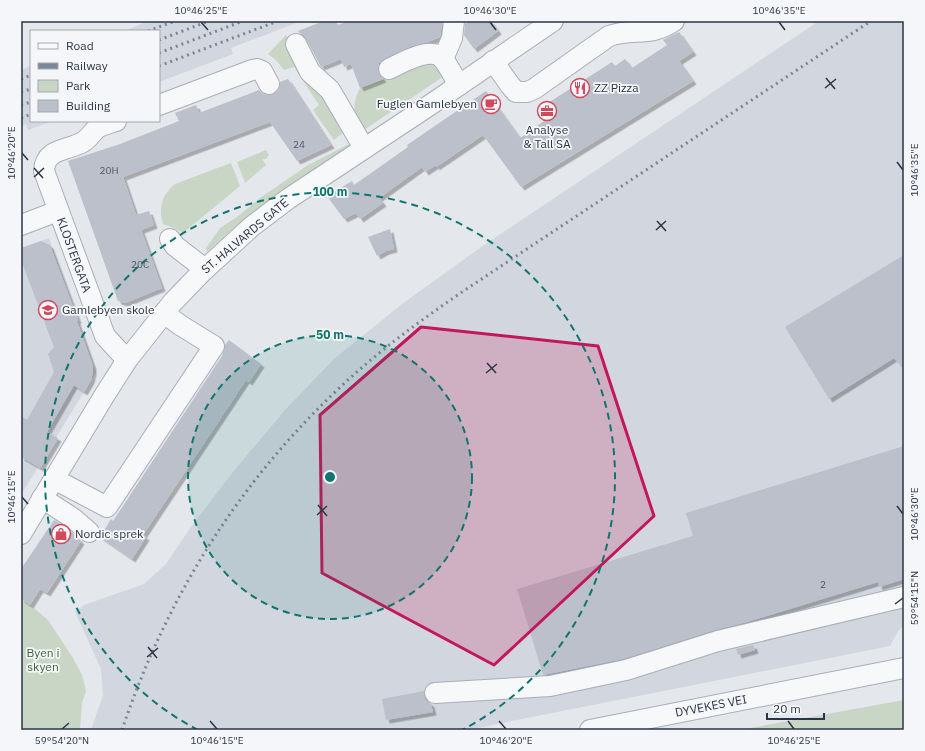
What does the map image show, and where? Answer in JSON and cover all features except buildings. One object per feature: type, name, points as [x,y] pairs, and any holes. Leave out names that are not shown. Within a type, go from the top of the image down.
[{"type":"street","points":[[443,58],[452,38],[454,21]]},
{"type":"street","name":"ST. HALVARDS GATE","points":[[21,534],[127,360],[164,313],[224,250],[269,213],[304,188],[553,21]]},
{"type":"street","points":[[493,61],[516,92],[526,92],[534,89],[610,36],[618,33],[646,32],[663,27],[674,21]]},
{"type":"street","points":[[296,44],[310,72],[330,90],[364,148]]},
{"type":"street","points":[[389,69],[421,55],[436,54],[443,58],[459,85]]},
{"type":"street","points":[[160,105],[257,69],[262,70],[269,84]]},
{"type":"street","name":"KLOSTERGATA","points":[[113,122],[98,128],[92,143],[83,142],[56,152],[44,163],[44,171],[105,336],[127,360]]},
{"type":"street","points":[[21,225],[58,211]]},
{"type":"street","points":[[170,239],[175,246],[205,269]]},
{"type":"street","points":[[54,480],[107,507],[214,346],[180,325],[164,313]]},
{"type":"street","points":[[42,498],[74,519],[89,532]]},
{"type":"street","points":[[435,693],[550,686],[626,670],[718,641],[904,597]]},
{"type":"street","name":"DYVEKES VEI","points":[[590,730],[904,668]]},
{"type":"highlighted area","points":[[421,327],[598,346],[654,516],[494,665],[322,573],[320,415]]},
{"type":"shaded area","points":[[149,21],[301,21],[231,48],[233,54],[160,82],[160,30],[126,30]]},
{"type":"shaded area","points":[[819,21],[904,21],[904,626],[898,631],[890,646],[467,730],[91,730],[103,695],[101,669],[75,612],[84,605],[144,584],[166,564],[191,527],[233,472],[285,410],[334,359],[402,304],[484,245]]},
{"type":"shaded area","points":[[30,66],[30,122],[50,122],[28,130],[26,124],[21,126],[21,70]]},
{"type":"shaded area","name":"Gamlebyen skole","points":[[49,238],[96,372],[21,495],[21,248]]},
{"type":"green space","points":[[286,35],[301,64],[344,132],[334,140],[313,110],[319,105],[294,67],[284,70],[276,60],[268,54]]},
{"type":"green space","points":[[433,61],[447,74],[361,132],[354,110],[355,100],[360,88]]},
{"type":"green space","points":[[349,144],[350,146],[284,189],[261,206],[207,252],[206,248],[220,228],[308,165]]},
{"type":"green space","points":[[266,150],[269,155],[266,159],[262,159],[266,165],[245,183],[237,162]]},
{"type":"green space","points":[[231,163],[240,186],[183,233],[163,224],[161,212],[162,202],[167,192],[175,184]]},
{"type":"green space","name":"Byen i skyen","points":[[21,600],[29,604],[48,620],[73,658],[82,675],[86,691],[82,703],[80,730],[21,730]]},
{"type":"green space","points":[[904,700],[904,730],[739,730]]},
{"type":"railway","points":[[151,30],[175,21]]},
{"type":"railway","points":[[160,40],[209,21]]},
{"type":"railway","points":[[160,53],[243,21]]},
{"type":"railway","points":[[160,66],[278,21]]},
{"type":"railway","points":[[122,730],[139,683],[159,637],[206,550],[264,469],[297,431],[332,395],[363,366],[447,302],[871,21]]},
{"type":"railway","points":[[21,79],[30,75]]},
{"type":"railway","points":[[21,92],[30,89]]},
{"type":"railway","points":[[21,105],[30,102]]},
{"type":"railway","points":[[21,118],[30,114]]},
{"type":"place","name":"ZZ Pizza","points":[[580,88]]},
{"type":"place","name":"Fuglen Gamlebyen","points":[[491,104]]},
{"type":"place","name":"Analyse & Tall SA","points":[[547,111]]},
{"type":"place","name":"Gamlebyen skole","points":[[48,310]]},
{"type":"place","name":"Nordic sprek","points":[[61,534]]}]
